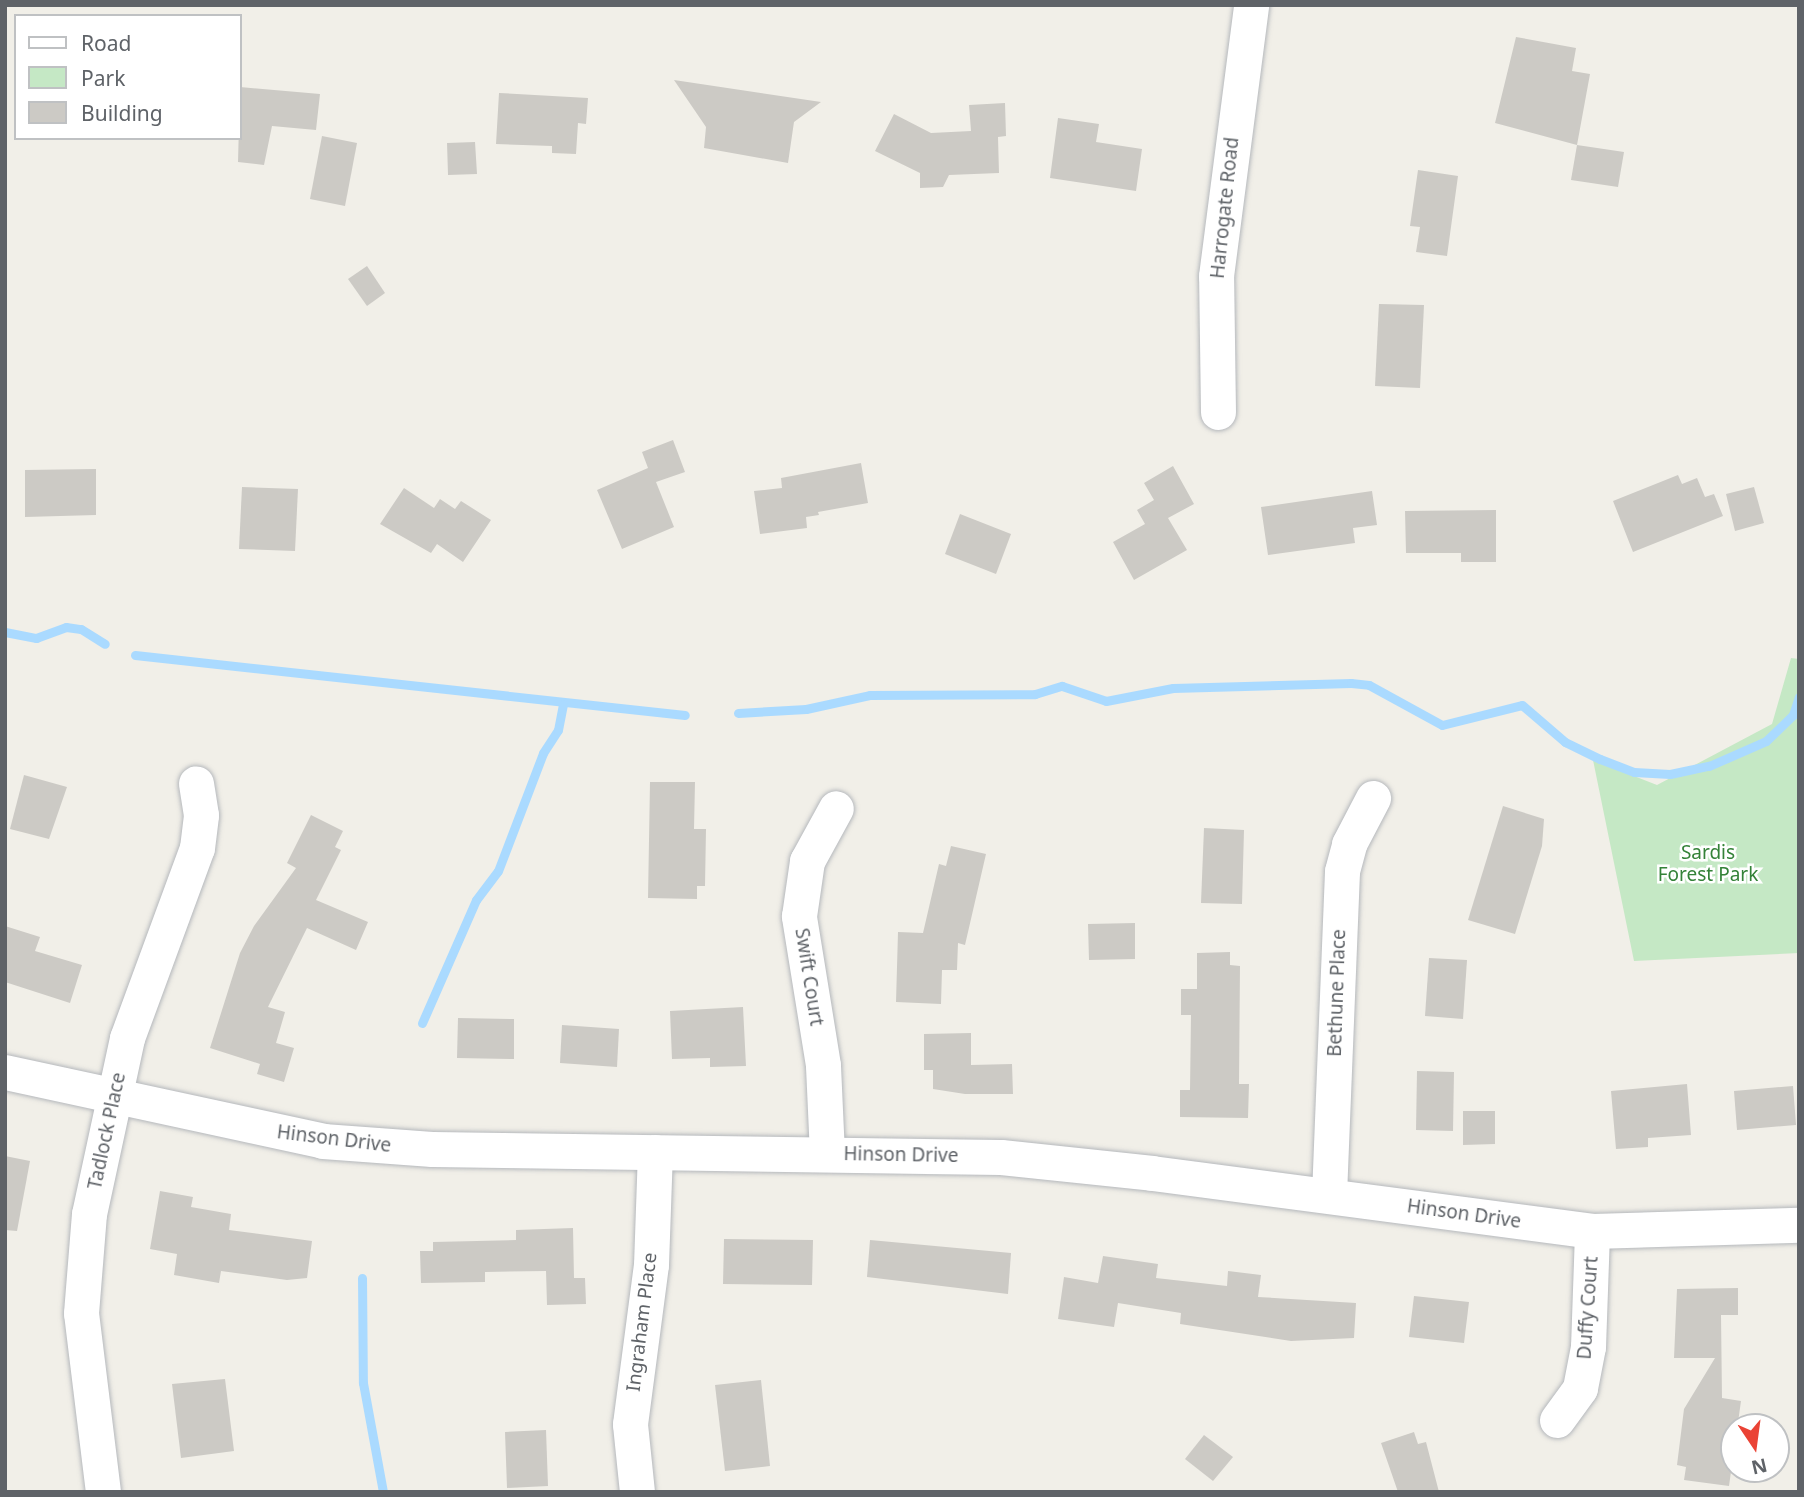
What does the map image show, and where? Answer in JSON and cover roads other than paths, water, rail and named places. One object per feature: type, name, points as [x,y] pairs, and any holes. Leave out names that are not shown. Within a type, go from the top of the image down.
[{"type":"street","name":"Harrogate Road","points":[[1218,412],[1216,276],[1251,5]]},
{"type":"street","name":"Tadlock Place","points":[[103,1492],[81,1313],[82,1271],[89,1214],[127,1038],[197,848],[201,816],[196,783]]},
{"type":"street","name":"Bethune Place","points":[[1329,1195],[1342,871],[1349,844],[1373,798]]},
{"type":"street","name":"Swift Court","points":[[827,1154],[823,1065],[799,916],[807,861],[836,808]]},
{"type":"street","name":"Hinson Drive","points":[[5,1072],[323,1141],[432,1149],[1001,1157],[1329,1195],[1592,1231],[1799,1225]]},
{"type":"street","name":"Ingraham Place","points":[[637,1492],[630,1424],[651,1265],[655,1152]]},
{"type":"street","name":"Duffy Court","points":[[1557,1420],[1580,1388],[1585,1361],[1592,1231]]},
{"type":"waterway","points":[[5,632],[36,638],[66,627],[81,629],[105,644]]},
{"type":"waterway","points":[[135,655],[685,715]]},
{"type":"waterway","points":[[738,713],[806,709],[870,695],[1035,694],[1062,686],[1106,701],[1173,688],[1351,683],[1369,685],[1442,725],[1522,705],[1565,742],[1600,759],[1634,772],[1670,774],[1709,766],[1766,741],[1793,715],[1799,697]]},
{"type":"waterway","points":[[422,1023],[476,900],[498,871],[543,753],[558,730],[563,704]]},
{"type":"waterway","points":[[362,1278],[363,1383],[383,1492]]},
{"type":"park label","name":"Sardis Forest Park","points":[[1708,864]]}]
